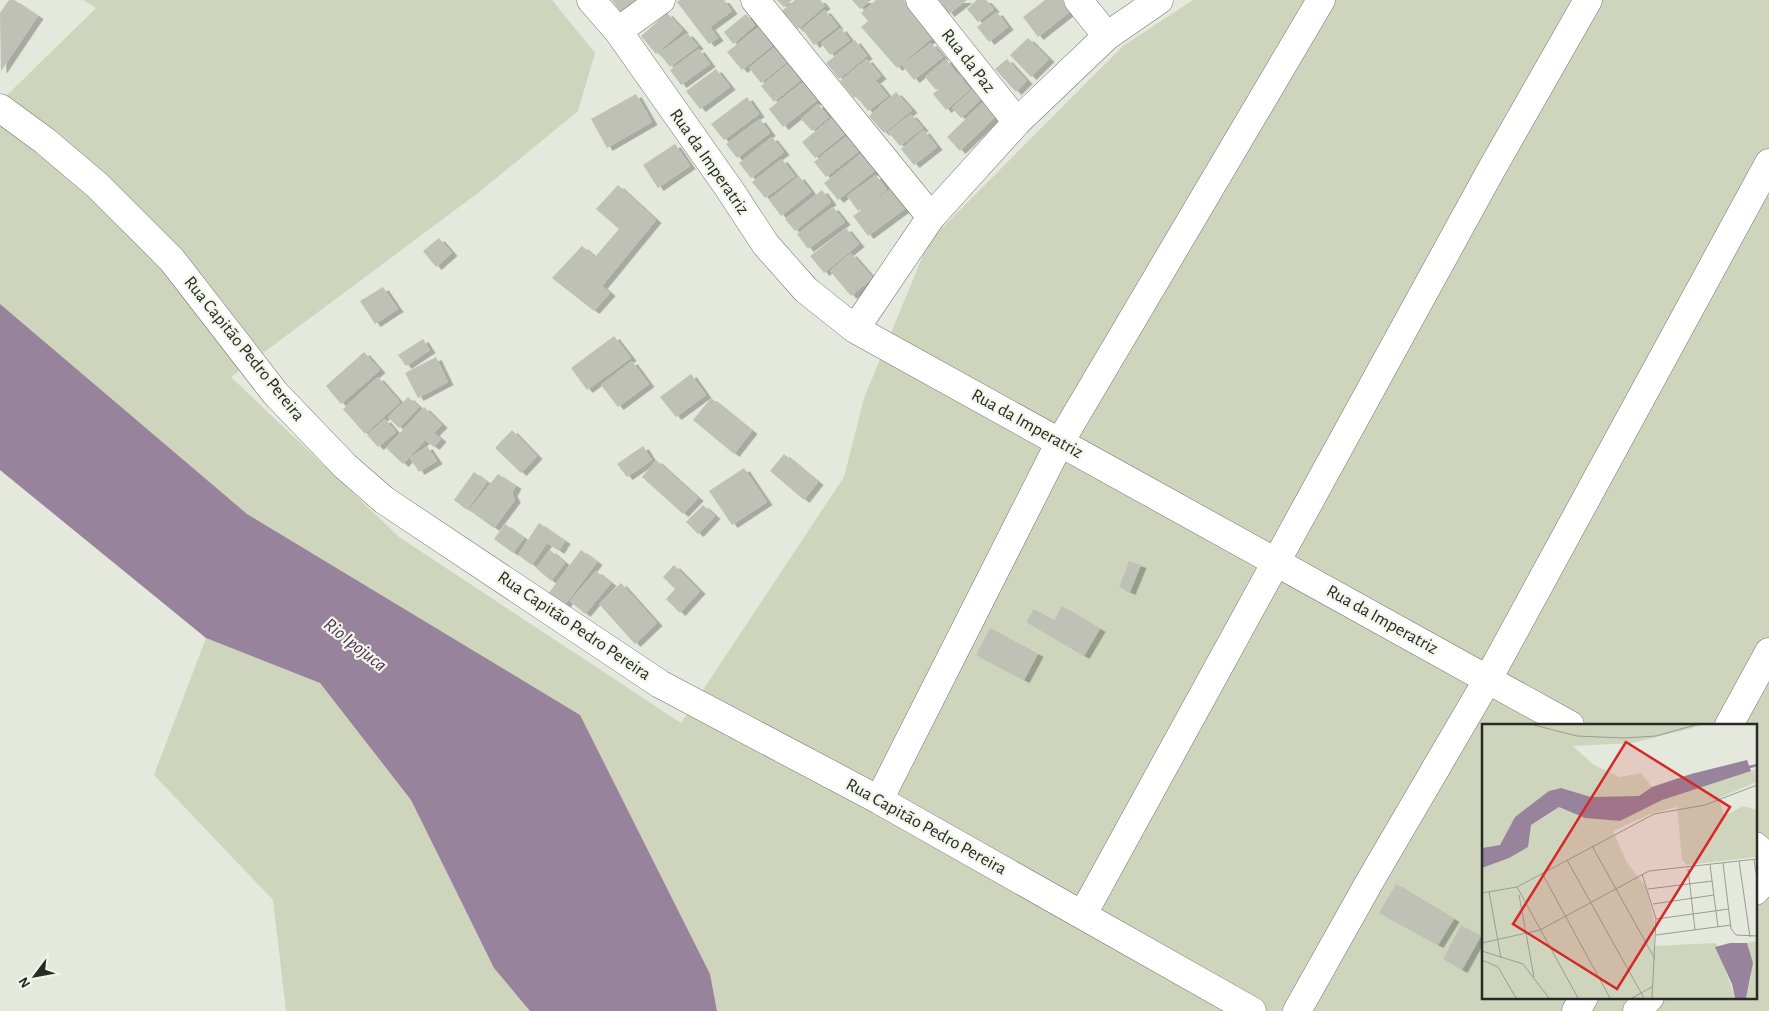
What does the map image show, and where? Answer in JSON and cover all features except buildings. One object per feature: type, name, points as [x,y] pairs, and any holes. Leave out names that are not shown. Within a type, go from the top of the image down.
[{"type":"street","name":"Rua da Imperatriz","points":[[591,0],[618,31],[766,245],[806,290],[855,329],[1568,724]]},
{"type":"street","points":[[618,31],[660,0]]},
{"type":"street","points":[[755,0],[931,217]]},
{"type":"street","name":"Rua da Paz","points":[[920,0],[1017,122]]},
{"type":"street","points":[[1078,0],[1108,36]]},
{"type":"street","points":[[855,329],[931,217],[1017,122],[1108,36],[1159,0]]},
{"type":"street","points":[[879,800],[1060,442],[1321,0]]},
{"type":"street","points":[[1083,914],[1490,172],[1588,0]]},
{"type":"street","name":"Rua Capitão Pedro Pereira","points":[[0,108],[45,141],[97,185],[172,260],[275,393],[345,466],[384,500],[660,684],[879,800],[1252,1011]]},
{"type":"street","points":[[1297,1011],[1370,881],[1488,679],[1769,163]]},
{"type":"street","points":[[1730,724],[1769,652]]},
{"type":"street","points":[[1756,847],[1769,858]]},
{"type":"street","points":[[1756,890],[1769,877]]},
{"type":"street","points":[[1576,1011],[1583,998]]},
{"type":"street","points":[[1636,1011],[1649,998]]},
{"type":"green space","points":[[83,0],[552,0],[595,53],[578,111],[478,193],[231,377],[399,537],[681,723],[844,477],[864,398],[929,241],[1123,46],[1193,0],[1769,0],[1769,1011],[717,1011],[710,974],[247,514],[22,341],[0,321],[0,102],[96,8]]},
{"type":"green space","points":[[206,638],[320,683],[411,800],[480,940],[531,1011],[286,1011],[273,900],[154,775]]},
{"type":"water","name":"Rio Ipojuca","points":[[0,304],[247,514],[580,715],[710,974],[717,1011],[530,1011],[494,968],[411,800],[320,683],[206,638],[0,470]]}]
